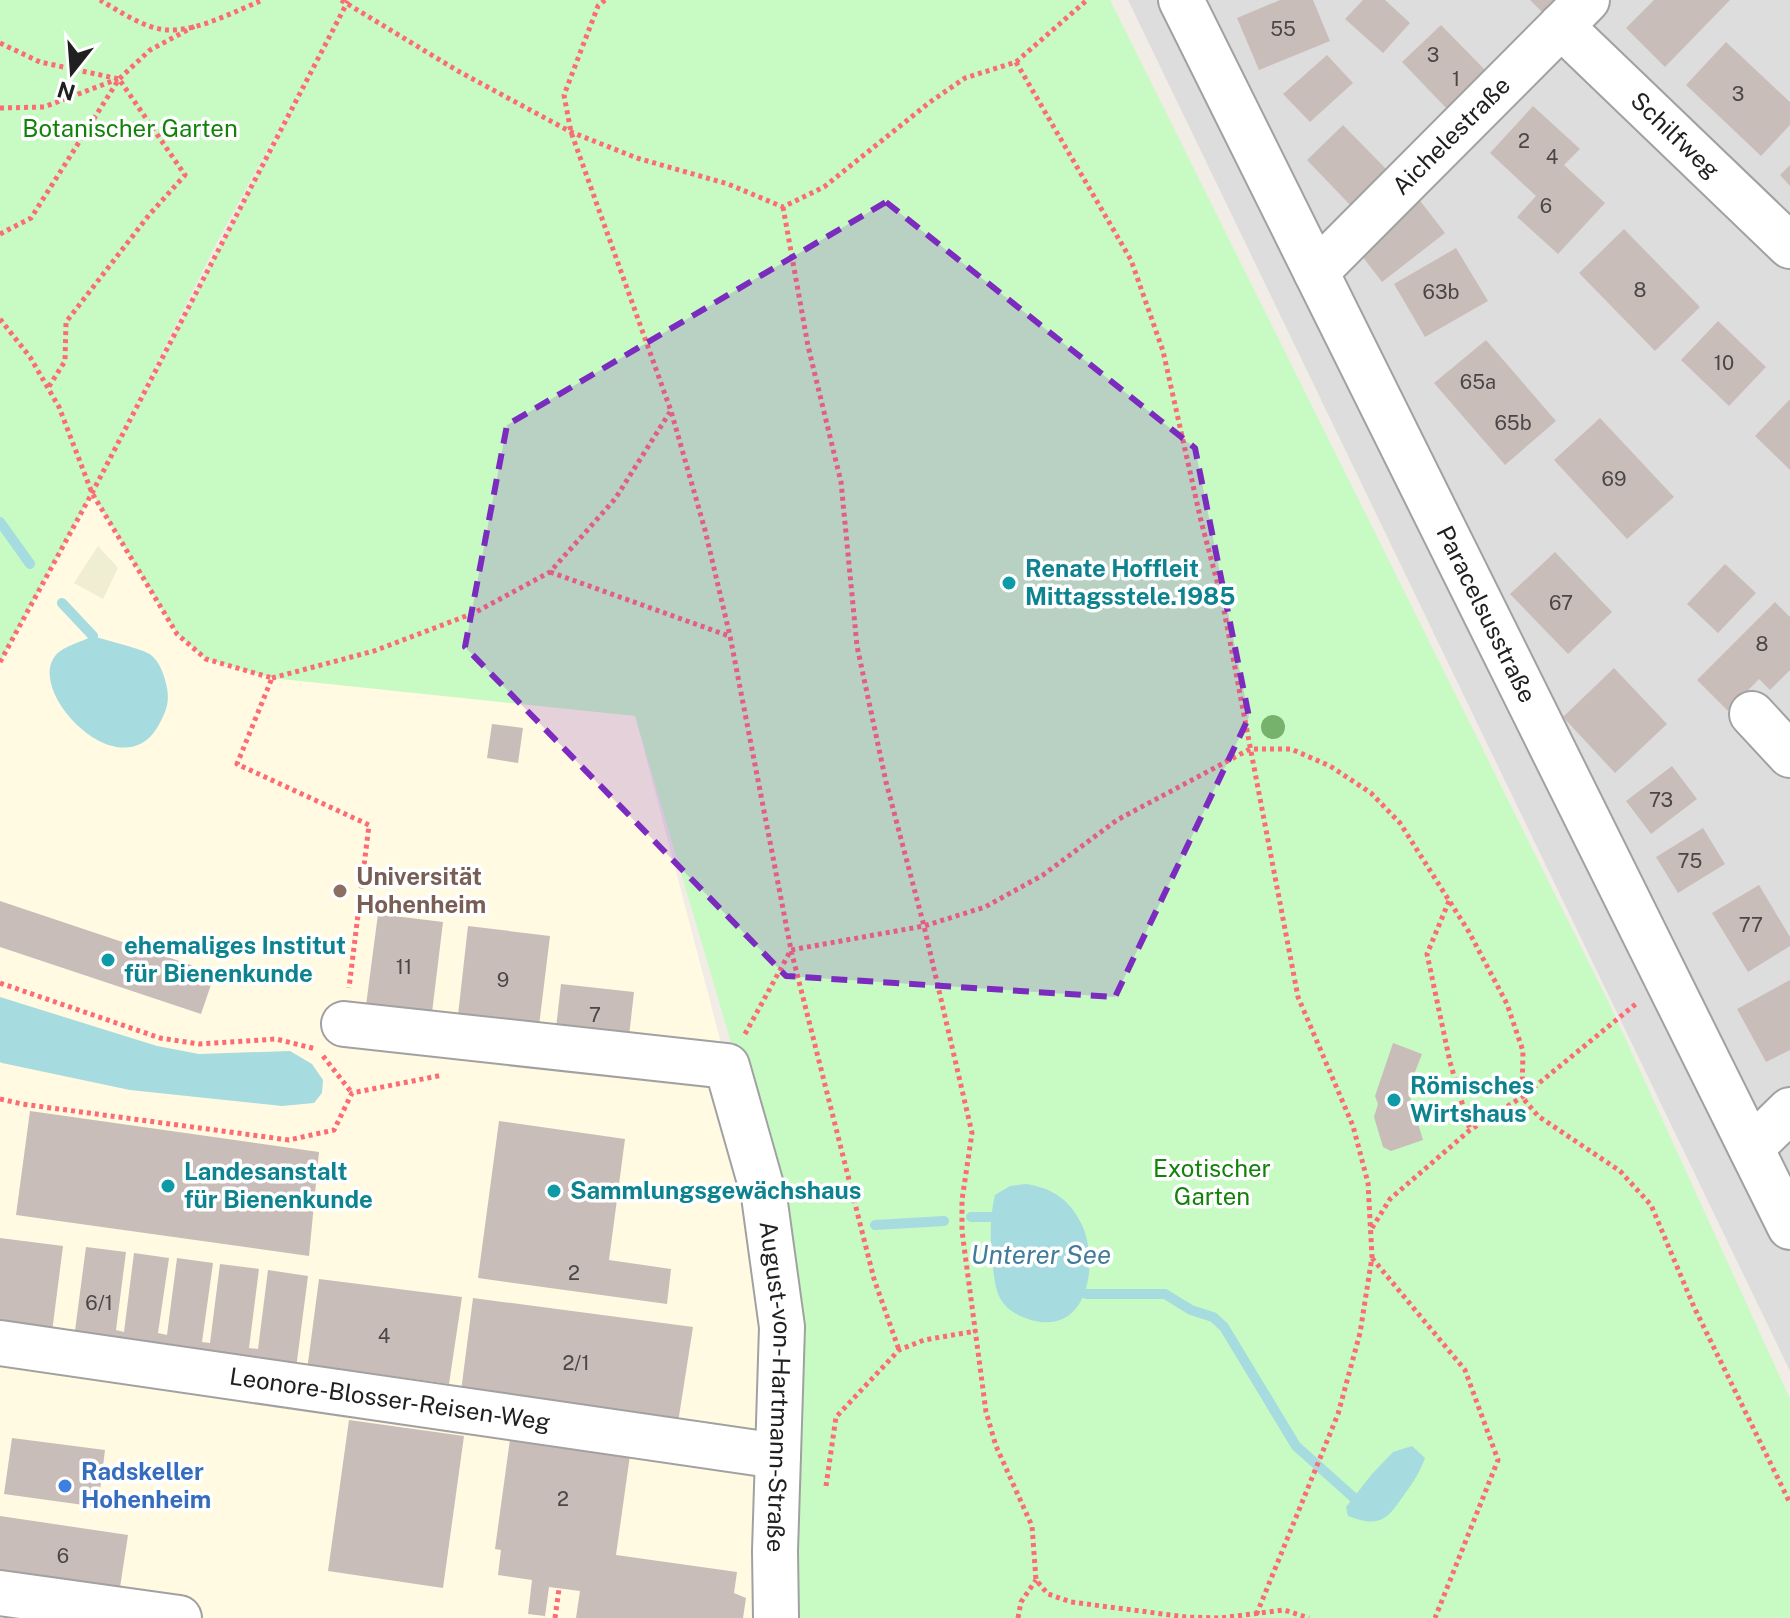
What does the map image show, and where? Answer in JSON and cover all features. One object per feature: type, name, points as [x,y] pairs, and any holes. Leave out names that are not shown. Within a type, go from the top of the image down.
[{"type":"street","name":"Paracelsusstraße","points":[[1181,0],[1790,1227]]},
{"type":"street","name":"Aichelestraße","points":[[1316,272],[1574,13]]},
{"type":"street","name":"Schilfweg","points":[[1574,13],[1790,246]]},
{"type":"street","points":[[1752,714],[1790,755]]},
{"type":"street","points":[[344,1024],[727,1066]]},
{"type":"street","name":"August-von-Hartmann-Straße","points":[[727,1066],[764,1196],[782,1327],[776,1618]]},
{"type":"street","points":[[1751,1148],[1790,1110]]},
{"type":"street","name":"Leonore-Blosser-Reisen-Weg","points":[[0,1343],[778,1456]]},
{"type":"street","points":[[0,1593],[179,1618]]},
{"type":"path","points":[[100,0],[144,23],[167,30],[195,26]]},
{"type":"path","points":[[0,234],[31,218],[119,79],[150,50],[195,26],[263,0]]},
{"type":"path","points":[[341,0],[348,1],[458,71],[571,132],[637,158],[728,184],[783,207],[824,187],[930,102],[965,78],[1016,62],[1087,0]]},
{"type":"path","points":[[605,0],[598,6],[564,95],[571,132],[671,411],[705,530],[730,636],[791,950],[874,1279],[899,1350]]},
{"type":"path","points":[[0,662],[92,493],[348,1]]},
{"type":"path","points":[[0,43],[40,62],[119,79],[185,175],[149,215],[66,322],[65,361],[48,388]]},
{"type":"path","points":[[1016,62],[1131,260],[1163,351],[1222,600],[1298,997],[1353,1126],[1368,1183],[1372,1257],[1360,1333],[1338,1414],[1257,1615]]},
{"type":"path","points":[[0,108],[44,107],[119,79]]},
{"type":"path","points":[[783,207],[808,346],[841,482],[857,646],[886,782],[924,926],[972,1133],[962,1200],[962,1231],[986,1412],[996,1446],[1032,1526],[1036,1580],[1048,1594],[1071,1602],[1186,1618],[1257,1615],[1284,1610],[1309,1618]]},
{"type":"path","points":[[0,319],[30,357],[59,407],[92,493],[177,634],[206,659],[272,678],[388,646],[474,613],[550,572],[615,499],[671,411]]},
{"type":"path","points":[[550,572],[730,636]]},
{"type":"path","points":[[272,678],[237,764],[369,825],[344,1024]]},
{"type":"path","points":[[791,950],[924,926],[985,907],[1043,875],[1117,820],[1250,749],[1291,749],[1330,766],[1371,793],[1400,823],[1469,932],[1507,1004],[1523,1051],[1522,1097],[1538,1116],[1620,1171],[1651,1205],[1694,1307],[1790,1503]]},
{"type":"path","points":[[1449,900],[1427,954],[1450,1062],[1470,1130]]},
{"type":"path","points":[[727,1066],[791,950]]},
{"type":"path","points":[[1372,1229],[1390,1199],[1470,1130],[1522,1097],[1668,978]]},
{"type":"path","points":[[0,983],[160,1038],[199,1044],[276,1039],[317,1049],[352,1093]]},
{"type":"path","points":[[352,1093],[437,1078],[452,1071]]},
{"type":"path","points":[[0,1099],[289,1140],[334,1130],[352,1093]]},
{"type":"path","points":[[1372,1257],[1465,1370],[1498,1460],[1435,1618]]},
{"type":"path","points":[[826,1486],[836,1417],[899,1350],[924,1340],[976,1331]]},
{"type":"path","points":[[1017,1617],[1021,1602],[1036,1580]]},
{"type":"path","points":[[555,1618],[559,1589]]},
{"type":"highlighted area","points":[[886,202],[1195,448],[1249,717],[1115,997],[786,976],[465,647],[507,425]]},
{"type":"shaded area","points":[[1128,0],[1790,0],[1790,1371]]},
{"type":"shaded area","name":"Universität Hohenheim","points":[[92,493],[177,634],[206,659],[273,678],[635,715],[764,1196],[776,1618],[0,1618],[0,662]]},
{"type":"shaded area","points":[[98,546],[118,568],[103,599],[74,583]]},
{"type":"green space","name":"Exotischer Garten","points":[[0,0],[1110,0],[1610,1005],[1790,1399],[1790,1618],[784,1618],[784,1552],[737,1063],[635,716],[272,678],[206,659],[177,634],[92,493],[0,662]],"holes":[[[318,58],[122,436],[216,244]]]},
{"type":"water","points":[[93,636],[147,653],[162,670],[168,694],[166,709],[157,728],[140,744],[120,747],[98,740],[78,726],[62,707],[52,687],[50,667],[59,652]]},
{"type":"water","points":[[0,997],[157,1046],[199,1054],[290,1051],[312,1064],[323,1080],[322,1093],[314,1103],[282,1106],[130,1090],[2,1063]]},
{"type":"water","name":"Unterer See","points":[[1026,1184],[1052,1192],[1066,1202],[1082,1225],[1087,1241],[1088,1278],[1084,1294],[1076,1309],[1064,1318],[1048,1322],[1028,1319],[1009,1309],[1000,1298],[994,1277],[991,1233],[995,1195],[1010,1186]]},
{"type":"water","points":[[1412,1446],[1425,1458],[1394,1509],[1377,1521],[1348,1516],[1346,1507],[1372,1474],[1393,1452]]},
{"type":"building","points":[[1280,0],[1313,0],[1330,41],[1259,70],[1237,18]]},
{"type":"building","points":[[1363,0],[1385,0],[1410,23],[1383,53],[1345,19]]},
{"type":"building","points":[[1530,0],[1559,0],[1544,14]]},
{"type":"building","points":[[1654,0],[1730,0],[1665,67],[1626,28]]},
{"type":"building","points":[[1441,25],[1487,72],[1448,110],[1402,62]]},
{"type":"building","points":[[1726,42],[1790,102],[1790,125],[1761,156],[1686,85]]},
{"type":"building","points":[[1327,55],[1353,83],[1310,122],[1283,94]]},
{"type":"building","points":[[1533,106],[1580,149],[1564,165],[1605,203],[1558,254],[1517,217],[1536,196],[1490,153]]},
{"type":"building","points":[[1343,125],[1390,173],[1353,208],[1307,160]]},
{"type":"building","points":[[1790,165],[1790,186],[1780,175]]},
{"type":"building","points":[[1418,198],[1445,233],[1382,282],[1355,247]]},
{"type":"building","points":[[1624,229],[1700,307],[1655,351],[1579,273]]},
{"type":"building","points":[[1456,248],[1488,301],[1425,337],[1394,284]]},
{"type":"building","points":[[1718,321],[1766,367],[1729,406],[1681,360]]},
{"type":"building","points":[[1486,340],[1556,421],[1505,465],[1434,383]]},
{"type":"building","points":[[1790,399],[1790,470],[1755,436]]},
{"type":"building","points":[[1600,418],[1674,497],[1627,539],[1554,460]]},
{"type":"building","points":[[1555,552],[1612,612],[1568,654],[1510,594]]},
{"type":"building","points":[[1725,564],[1756,593],[1718,633],[1687,604]]},
{"type":"building","points":[[1775,602],[1790,617],[1790,670],[1770,690],[1759,679],[1728,711],[1697,680]]},
{"type":"building","points":[[1614,668],[1667,724],[1615,773],[1563,717]]},
{"type":"building","points":[[492,724],[523,728],[518,763],[487,758]]},
{"type":"building","points":[[1672,766],[1697,799],[1651,834],[1626,801]]},
{"type":"building","points":[[1703,828],[1725,864],[1678,893],[1656,857]]},
{"type":"building","points":[[1759,885],[1790,937],[1790,946],[1748,972],[1712,913]]},
{"type":"building","name":"ehemaliges Institut für Bienenkunde","points":[[0,901],[215,973],[201,1014],[0,947]]},
{"type":"building","points":[[378,914],[443,922],[431,1021],[365,1013]]},
{"type":"building","points":[[468,926],[550,936],[538,1034],[457,1024]]},
{"type":"building","points":[[1790,980],[1790,1050],[1766,1062],[1737,1009]]},
{"type":"building","points":[[561,984],[634,992],[628,1045],[555,1037]]},
{"type":"building","name":"Römisches Wirtshaus","points":[[1393,1043],[1422,1054],[1408,1090],[1423,1140],[1391,1151],[1383,1147],[1374,1117],[1378,1104],[1375,1096]]},
{"type":"building","points":[[30,1111],[319,1152],[309,1256],[16,1215]]},
{"type":"building","name":"Sammlungsgewächshaus","points":[[499,1121],[625,1139],[609,1260],[671,1269],[667,1304],[478,1278]]},
{"type":"building","points":[[0,1238],[63,1246],[51,1340],[0,1333]]},
{"type":"building","points":[[86,1247],[126,1252],[116,1330],[124,1332],[134,1253],[169,1258],[158,1333],[167,1335],[177,1258],[213,1263],[202,1342],[210,1343],[220,1264],[259,1269],[249,1348],[258,1349],[268,1270],[308,1276],[295,1376],[73,1346]]},
{"type":"building","points":[[319,1279],[462,1297],[449,1384],[377,1374],[375,1387],[306,1378]]},
{"type":"building","points":[[473,1298],[693,1327],[677,1429],[460,1399]]},
{"type":"building","points":[[349,1420],[464,1436],[443,1588],[328,1571]]},
{"type":"building","points":[[511,1432],[631,1448],[616,1555],[737,1572],[734,1593],[746,1598],[743,1618],[576,1618],[580,1591],[549,1587],[545,1616],[528,1614],[532,1580],[498,1575],[501,1550],[495,1549]]},
{"type":"building","points":[[12,1438],[105,1450],[98,1507],[4,1494]]},
{"type":"building","points":[[0,1516],[128,1535],[119,1594],[0,1577]]},
{"type":"waterway","points":[[0,522],[30,564]]},
{"type":"waterway","points":[[62,603],[93,636]]},
{"type":"waterway","points":[[971,1217],[990,1217]]},
{"type":"waterway","points":[[875,1225],[944,1221]]},
{"type":"waterway","points":[[1086,1294],[1165,1294],[1191,1310],[1213,1317],[1224,1327],[1296,1446],[1353,1497]]},
{"type":"place","name":"Renate Hoffleit Mittagsstele.1985","points":[[1009,583]]},
{"type":"place","name":"Universität Hohenheim","points":[[340,891]]},
{"type":"place","name":"ehemaliges Institut für Bienenkunde","points":[[108,960]]},
{"type":"place","name":"Römisches Wirtshaus","points":[[1394,1100]]},
{"type":"place","name":"Landesanstalt für Bienenkunde","points":[[168,1186]]},
{"type":"place","name":"Sammlungsgewächshaus","points":[[554,1191]]},
{"type":"place","name":"Radskeller Hohenheim","points":[[65,1486]]},
{"type":"park label","name":"Botanischer Garten","points":[[130,129]]}]
